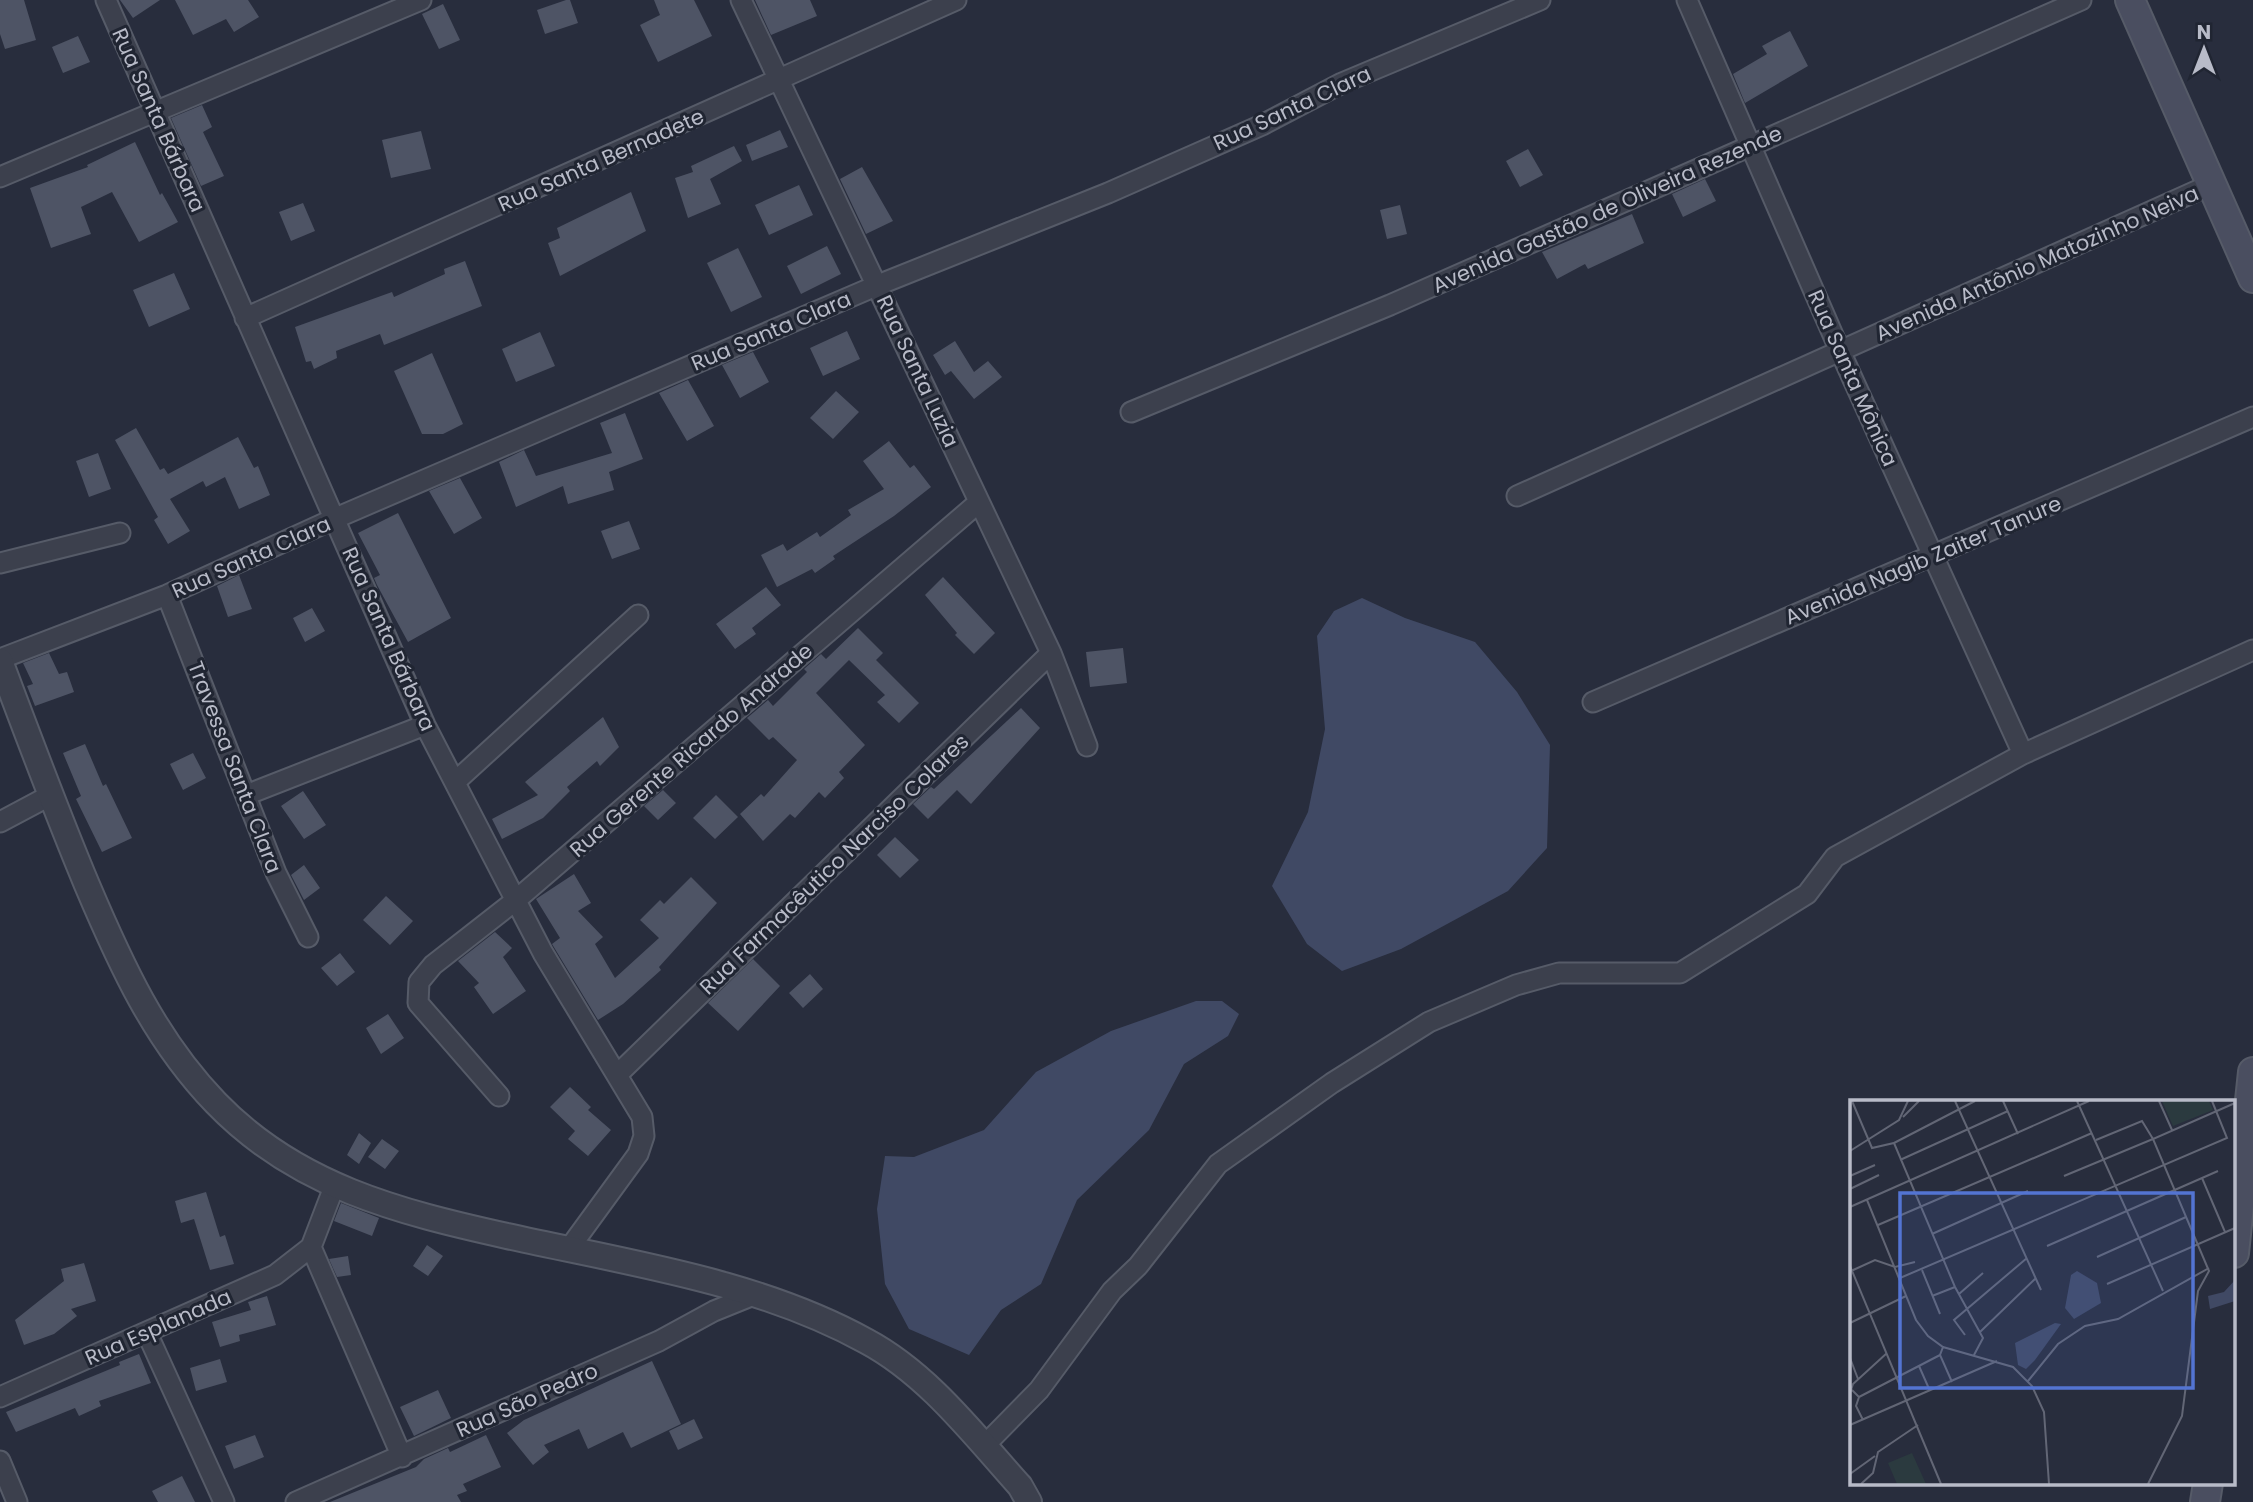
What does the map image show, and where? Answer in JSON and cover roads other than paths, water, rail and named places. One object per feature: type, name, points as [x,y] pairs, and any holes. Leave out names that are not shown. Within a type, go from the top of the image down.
[{"type":"main road","points":[[2130,0],[2253,278]]},
{"type":"main road","points":[[2236,1234],[2253,1072]]},
{"type":"main road","points":[[2205,1502],[2208,1484]]},
{"type":"street","name":"Rua Santa Bárbara","points":[[106,0],[425,725],[543,953],[642,1117],[644,1136],[638,1154],[568,1250]]},
{"type":"street","points":[[0,177],[421,0]]},
{"type":"street","name":"Rua Santa Luzia","points":[[741,0],[1051,653],[1087,746]]},
{"type":"street","name":"Rua Santa Bernadete","points":[[245,318],[956,0]]},
{"type":"street","name":"Rua Santa Clara","points":[[0,660],[167,594],[336,518],[878,285],[1108,193],[1262,125],[1342,83],[1540,0]]},
{"type":"street","name":"Rua Santa Mônica","points":[[1687,0],[1840,351],[2023,754]]},
{"type":"street","name":"Avenida Gastão de Oliveira Rezende","points":[[1131,412],[1402,299],[2081,0]]},
{"type":"street","name":"Avenida Antônio Matozinho Neiva","points":[[1517,496],[2212,184]]},
{"type":"street","name":"Avenida Nagib Zaiter Tanure","points":[[1593,702],[2253,416]]},
{"type":"street","name":"Rua Gerente Ricardo Andrade","points":[[499,1096],[418,1003],[419,982],[433,965],[516,900],[978,503]]},
{"type":"street","points":[[0,563],[120,533]]},
{"type":"street","name":"Travessa Santa Clara","points":[[167,594],[275,873],[308,937]]},
{"type":"street","points":[[455,782],[638,614]]},
{"type":"street","points":[[984,1446],[1038,1390],[1112,1292],[1138,1266],[1218,1164],[1270,1124],[1429,1022],[1516,985],[1559,973],[1680,973],[1807,894],[1835,857],[2023,754],[2253,650]]},
{"type":"street","name":"Rua Farmacêutico Narciso Colares","points":[[617,1075],[1051,653]]},
{"type":"street","points":[[0,660],[49,796],[126,977],[173,1051],[217,1104],[252,1135],[297,1167],[334,1187],[440,1221],[756,1294],[869,1342],[930,1388],[1020,1486],[1029,1502]]},
{"type":"street","points":[[246,794],[425,725]]},
{"type":"street","points":[[0,822],[49,796]]},
{"type":"street","points":[[334,1187],[311,1247],[402,1457]]},
{"type":"street","name":"Rua Esplanada","points":[[0,1398],[275,1275],[311,1247]]},
{"type":"street","name":"Rua São Pedro","points":[[296,1502],[402,1457],[756,1294]]},
{"type":"street","points":[[147,1333],[224,1502]]},
{"type":"street","points":[[0,1461],[18,1502]]},
{"type":"water","points":[[1362,598],[1405,618],[1475,642],[1517,692],[1550,745],[1547,848],[1508,891],[1401,949],[1342,971],[1307,944],[1272,886],[1308,812],[1325,729],[1317,636],[1334,611]]},
{"type":"water","points":[[1196,1001],[1222,1001],[1239,1014],[1228,1036],[1184,1064],[1149,1130],[1077,1200],[1041,1284],[1001,1310],[969,1355],[909,1329],[885,1284],[877,1209],[885,1156],[914,1157],[984,1130],[1036,1072],[1111,1031]]}]
